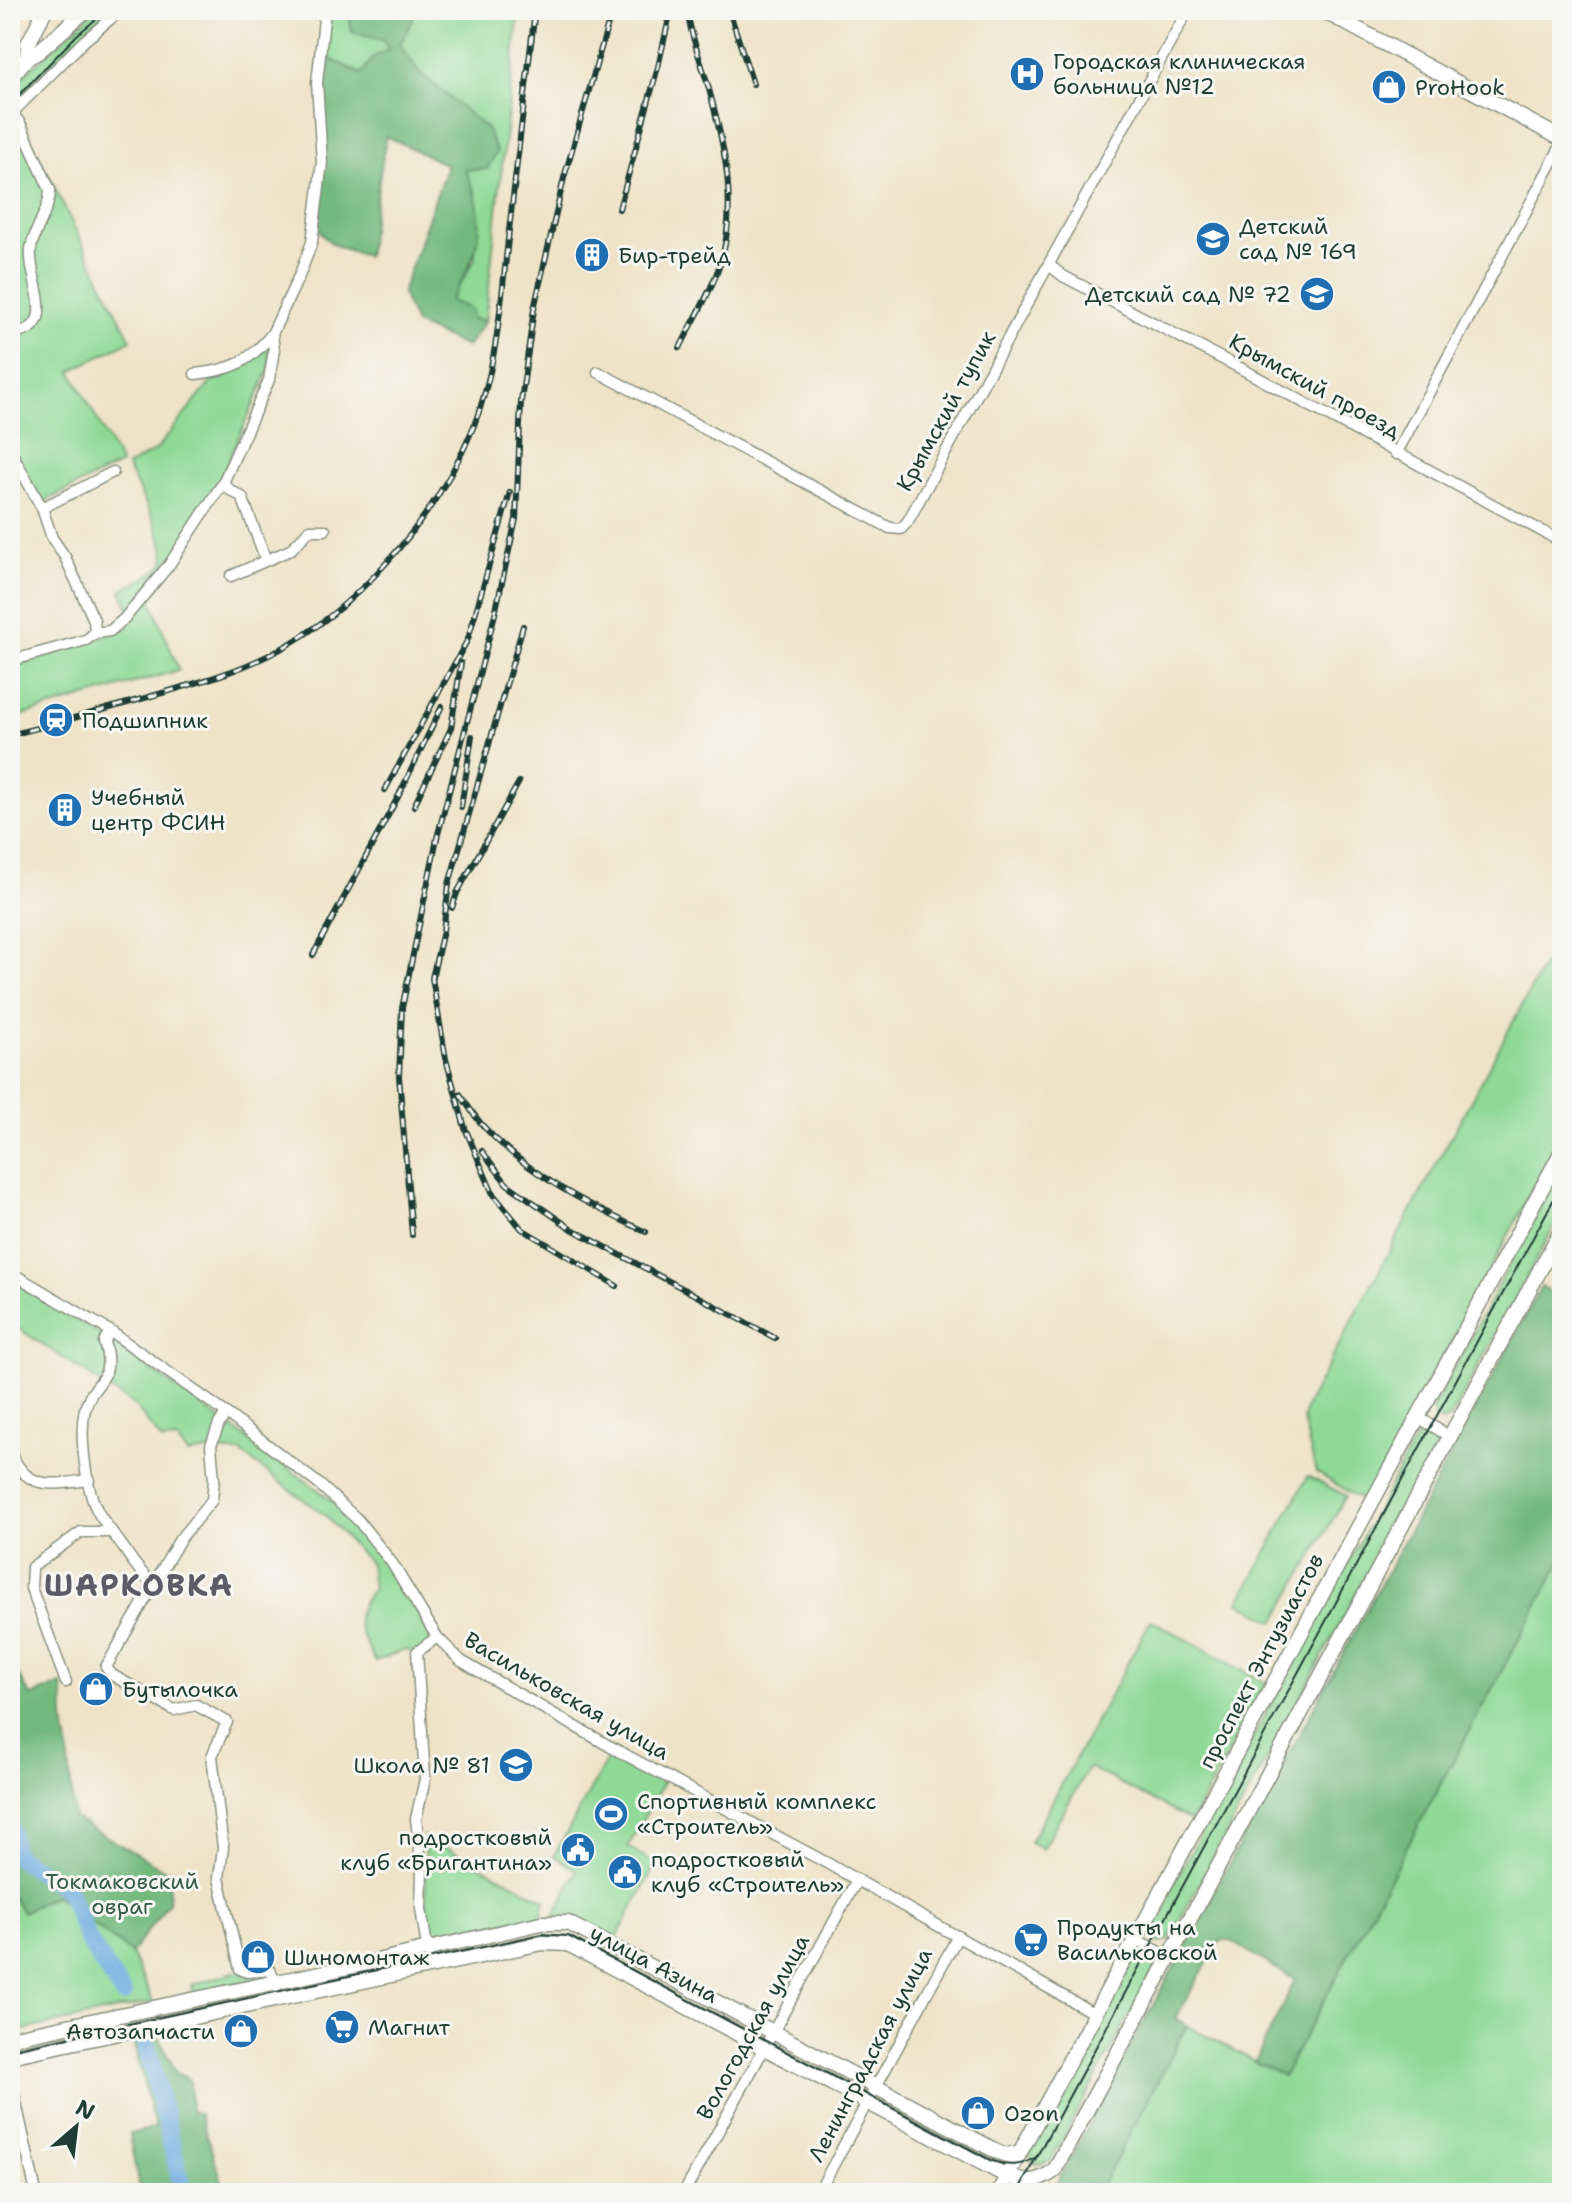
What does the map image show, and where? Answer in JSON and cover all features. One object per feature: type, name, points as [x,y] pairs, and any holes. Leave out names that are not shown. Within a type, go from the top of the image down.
[{"type":"main road","points":[[27,58],[28,44],[45,10]]},
{"type":"main road","points":[[10,78],[27,58],[86,10]]},
{"type":"main road","points":[[1322,10],[1562,142]]},
{"type":"main road","name":"проспект Энтузиастов","points":[[998,2193],[1562,1151]]},
{"type":"main road","points":[[1171,1958],[1562,1229]]},
{"type":"main road","name":"улица Азина","points":[[10,2038],[541,1923],[568,1923],[998,2152],[1007,2155],[1018,2153]]},
{"type":"main road","name":"улица Азина","points":[[10,2057],[542,1943],[568,1944],[1007,2176],[1028,2183],[1038,2182],[1054,2171],[1171,1958]]},
{"type":"street","points":[[10,333],[28,331],[35,325],[42,300],[34,283],[30,252],[35,231],[50,199],[50,190],[20,123],[11,114],[84,41],[121,10]]},
{"type":"street","points":[[195,374],[214,372],[248,360],[272,334],[312,242],[322,162],[317,83],[325,10]]},
{"type":"street","name":"Крымский тупик","points":[[598,372],[890,528],[901,529],[1188,10]]},
{"type":"street","points":[[1396,454],[1562,142]]},
{"type":"street","name":"Крымский проезд","points":[[1049,265],[1063,276],[1562,542]]},
{"type":"street","points":[[10,660],[110,631],[147,593],[223,483],[269,380],[274,350],[272,334]]},
{"type":"street","points":[[10,450],[42,508],[52,538],[65,557],[94,620],[95,633]]},
{"type":"street","points":[[42,508],[113,472]]},
{"type":"street","points":[[223,483],[242,497],[266,560]]},
{"type":"street","points":[[231,576],[290,550],[310,530],[325,530]]},
{"type":"street","name":"Васильковская улица","points":[[10,1272],[110,1331],[226,1413],[320,1485],[358,1520],[392,1563],[437,1637],[449,1651],[474,1669],[1095,2014]]},
{"type":"street","points":[[110,1331],[104,1342],[109,1365],[107,1373],[91,1395],[84,1414],[83,1437],[89,1480],[96,1510],[140,1572],[154,1585]]},
{"type":"street","points":[[226,1413],[211,1445],[212,1500],[180,1539],[106,1667],[112,1675],[174,1710],[196,1705],[227,1722],[212,1756],[223,1848],[219,1878],[240,1969],[247,1972],[270,1970],[279,1997]]},
{"type":"street","points":[[1418,1417],[1450,1437]]},
{"type":"street","points":[[10,1450],[28,1480],[48,1484],[89,1480]]},
{"type":"street","points":[[66,1682],[31,1588],[32,1567],[81,1532],[112,1532]]},
{"type":"street","points":[[430,1966],[421,1909],[422,1869],[416,1819],[425,1779],[417,1652],[437,1637]]},
{"type":"street","name":"Вологодская улица","points":[[684,2193],[857,1880]]},
{"type":"street","name":"Ленинградская улица","points":[[818,2193],[958,1936]]},
{"type":"street","points":[[1137,1940],[1171,1958]]},
{"type":"street","points":[[10,2076],[36,2193]]},
{"type":"green space","points":[[95,10],[113,10],[79,38],[10,106],[10,88]]},
{"type":"green space","points":[[331,10],[349,10],[352,32],[382,40],[390,50],[374,57],[361,74],[324,56]]},
{"type":"green space","points":[[349,10],[412,10],[413,19],[400,45],[419,72],[486,128],[497,152],[487,169],[465,170],[478,206],[480,223],[474,253],[450,301],[470,308],[473,319],[485,321],[467,347],[415,324],[402,293],[447,165],[386,136],[367,256],[332,243],[318,226],[324,56],[361,74],[374,57],[389,49],[382,39],[352,32]]},
{"type":"green space","points":[[412,10],[519,10],[485,321],[473,319],[450,301],[475,259],[476,193],[464,170],[486,128],[428,80],[400,45],[412,19]]},
{"type":"green space","points":[[23,121],[131,340],[71,371],[121,464],[43,502],[10,444],[10,128]]},
{"type":"green space","points":[[269,347],[270,368],[221,477],[178,550],[130,610],[121,591],[155,572],[163,564],[165,556],[158,531],[127,466],[156,450],[216,376],[250,363]]},
{"type":"green space","points":[[149,595],[179,670],[10,719],[10,667],[112,633]]},
{"type":"green space","points":[[1562,931],[1562,1135],[1365,1502],[1316,1472],[1303,1420],[1305,1408]]},
{"type":"green space","points":[[1562,1167],[1562,1212],[1450,1418],[1442,1422],[1435,1417],[1432,1409]]},
{"type":"green space","points":[[10,1280],[110,1340],[317,1489],[357,1522],[387,1563],[438,1645],[422,1654],[405,1650],[375,1661],[358,1625],[360,1609],[373,1589],[370,1564],[327,1517],[240,1452],[188,1454],[177,1440],[162,1441],[134,1405],[10,1323]]},
{"type":"green space","points":[[1541,1287],[1562,1298],[1562,1559],[1283,2076],[1255,2062],[1295,1980],[1231,1941],[1220,1941],[1175,2018],[1187,2026],[1098,2193],[1005,2193],[1018,2189],[1044,2190],[1058,2181]]},
{"type":"green space","points":[[1426,1430],[1436,1435],[1436,1446],[1169,1940],[1160,1943],[1151,1938],[1149,1929],[1417,1436]]},
{"type":"green space","points":[[1308,1476],[1346,1496],[1275,1622],[1239,1602]]},
{"type":"green space","points":[[1562,1559],[1562,2193],[1098,2193],[1187,2026],[1283,2076]]},
{"type":"green space","points":[[1151,1620],[1266,1683],[1191,1821],[1089,1767],[1042,1849],[1030,1842]]},
{"type":"green space","name":"Токмаковский овраг","points":[[10,1661],[31,1696],[62,1684],[74,1818],[170,1873],[169,1902],[131,1953],[55,1895],[23,1912],[10,1895]]},
{"type":"green space","name":"Спортивный комплекс «Строитель»","points":[[611,1752],[664,1781],[628,1847],[656,1864],[615,1941],[554,1917],[577,1870],[554,1856]]},
{"type":"green space","points":[[424,1836],[545,1900],[541,1918],[431,1941],[426,1909]]},
{"type":"green space","points":[[10,1895],[23,1912],[55,1895],[131,1953],[153,2002],[10,2033]]},
{"type":"green space","points":[[1141,1950],[1154,1955],[1156,1966],[1052,2159],[1036,2164],[1029,2150],[1134,1955]]},
{"type":"green space","points":[[234,1972],[268,1978],[194,1993],[192,1985]]},
{"type":"green space","points":[[156,2031],[176,2073],[190,2080],[191,2111],[199,2114],[226,2193],[140,2193],[129,2134],[155,2128],[132,2036]]},
{"type":"waterway","points":[[10,1828],[14,1855],[67,1889],[88,1940],[123,1994]]},
{"type":"waterway","points":[[146,2043],[186,2193]]},
{"type":"tram line","points":[[10,104],[77,35],[107,10]]},
{"type":"tram line","points":[[1017,2193],[1562,1184]]},
{"type":"tram line","points":[[10,2050],[542,1934],[568,1936],[990,2160],[1014,2165],[1038,2156]]},
{"type":"railway","points":[[10,735],[197,683],[273,653],[347,602],[373,577],[421,520],[459,459],[488,382],[500,311],[535,10]]},
{"type":"railway","points":[[412,1235],[399,1076],[402,1008],[437,838],[495,614],[516,519],[521,401],[534,309],[564,178],[612,10]]},
{"type":"railway","points":[[619,209],[671,10]]},
{"type":"railway","points":[[680,348],[720,264],[729,200],[725,157],[687,10]]},
{"type":"railway","points":[[729,10],[753,84]]},
{"type":"railway","points":[[385,790],[468,639],[510,492]]},
{"type":"railway","points":[[523,626],[449,884],[443,931],[432,978],[446,1059],[465,1128],[493,1194],[522,1229],[617,1286]]},
{"type":"railway","points":[[414,806],[451,728],[461,663]]},
{"type":"railway","points":[[313,955],[398,797],[442,706]]},
{"type":"railway","points":[[461,807],[472,736]]},
{"type":"railway","points":[[452,908],[457,893],[519,782]]},
{"type":"railway","points":[[460,1094],[482,1125],[522,1161],[582,1200],[646,1232]]},
{"type":"railway","points":[[482,1151],[507,1184],[572,1229],[775,1338]]},
{"type":"place","name":"Городская клиническая больница №12","points":[[1027,74]]},
{"type":"place","name":"ProHook","points":[[1389,87]]},
{"type":"place","name":"Детский сад № 169","points":[[1213,239]]},
{"type":"place","name":"Бир-трейд","points":[[592,255]]},
{"type":"place","name":"Детский сад № 72","points":[[1317,294]]},
{"type":"place","name":"Подшипник","points":[[56,720]]},
{"type":"place","name":"Учебный центр ФСИН","points":[[65,810]]},
{"type":"place","name":"Бутылочка","points":[[96,1689]]},
{"type":"place","name":"Школа № 81","points":[[516,1765]]},
{"type":"place","name":"Спортивный комплекс «Строитель»","points":[[611,1814]]},
{"type":"place","name":"подростковый клуб «Бригантина»","points":[[578,1850]]},
{"type":"place","name":"подростковый клуб «Строитель»","points":[[625,1872]]},
{"type":"place","name":"Продукты на Васильковской","points":[[1031,1940]]},
{"type":"place","name":"Шиномонтаж","points":[[258,1957]]},
{"type":"place","name":"Магнит","points":[[342,2027]]},
{"type":"place","name":"Автозапчасти","points":[[241,2031]]},
{"type":"place","name":"Ozon","points":[[978,2113]]},
{"type":"district","name":"ШАРКОВКА","points":[[139,1585]]}]
